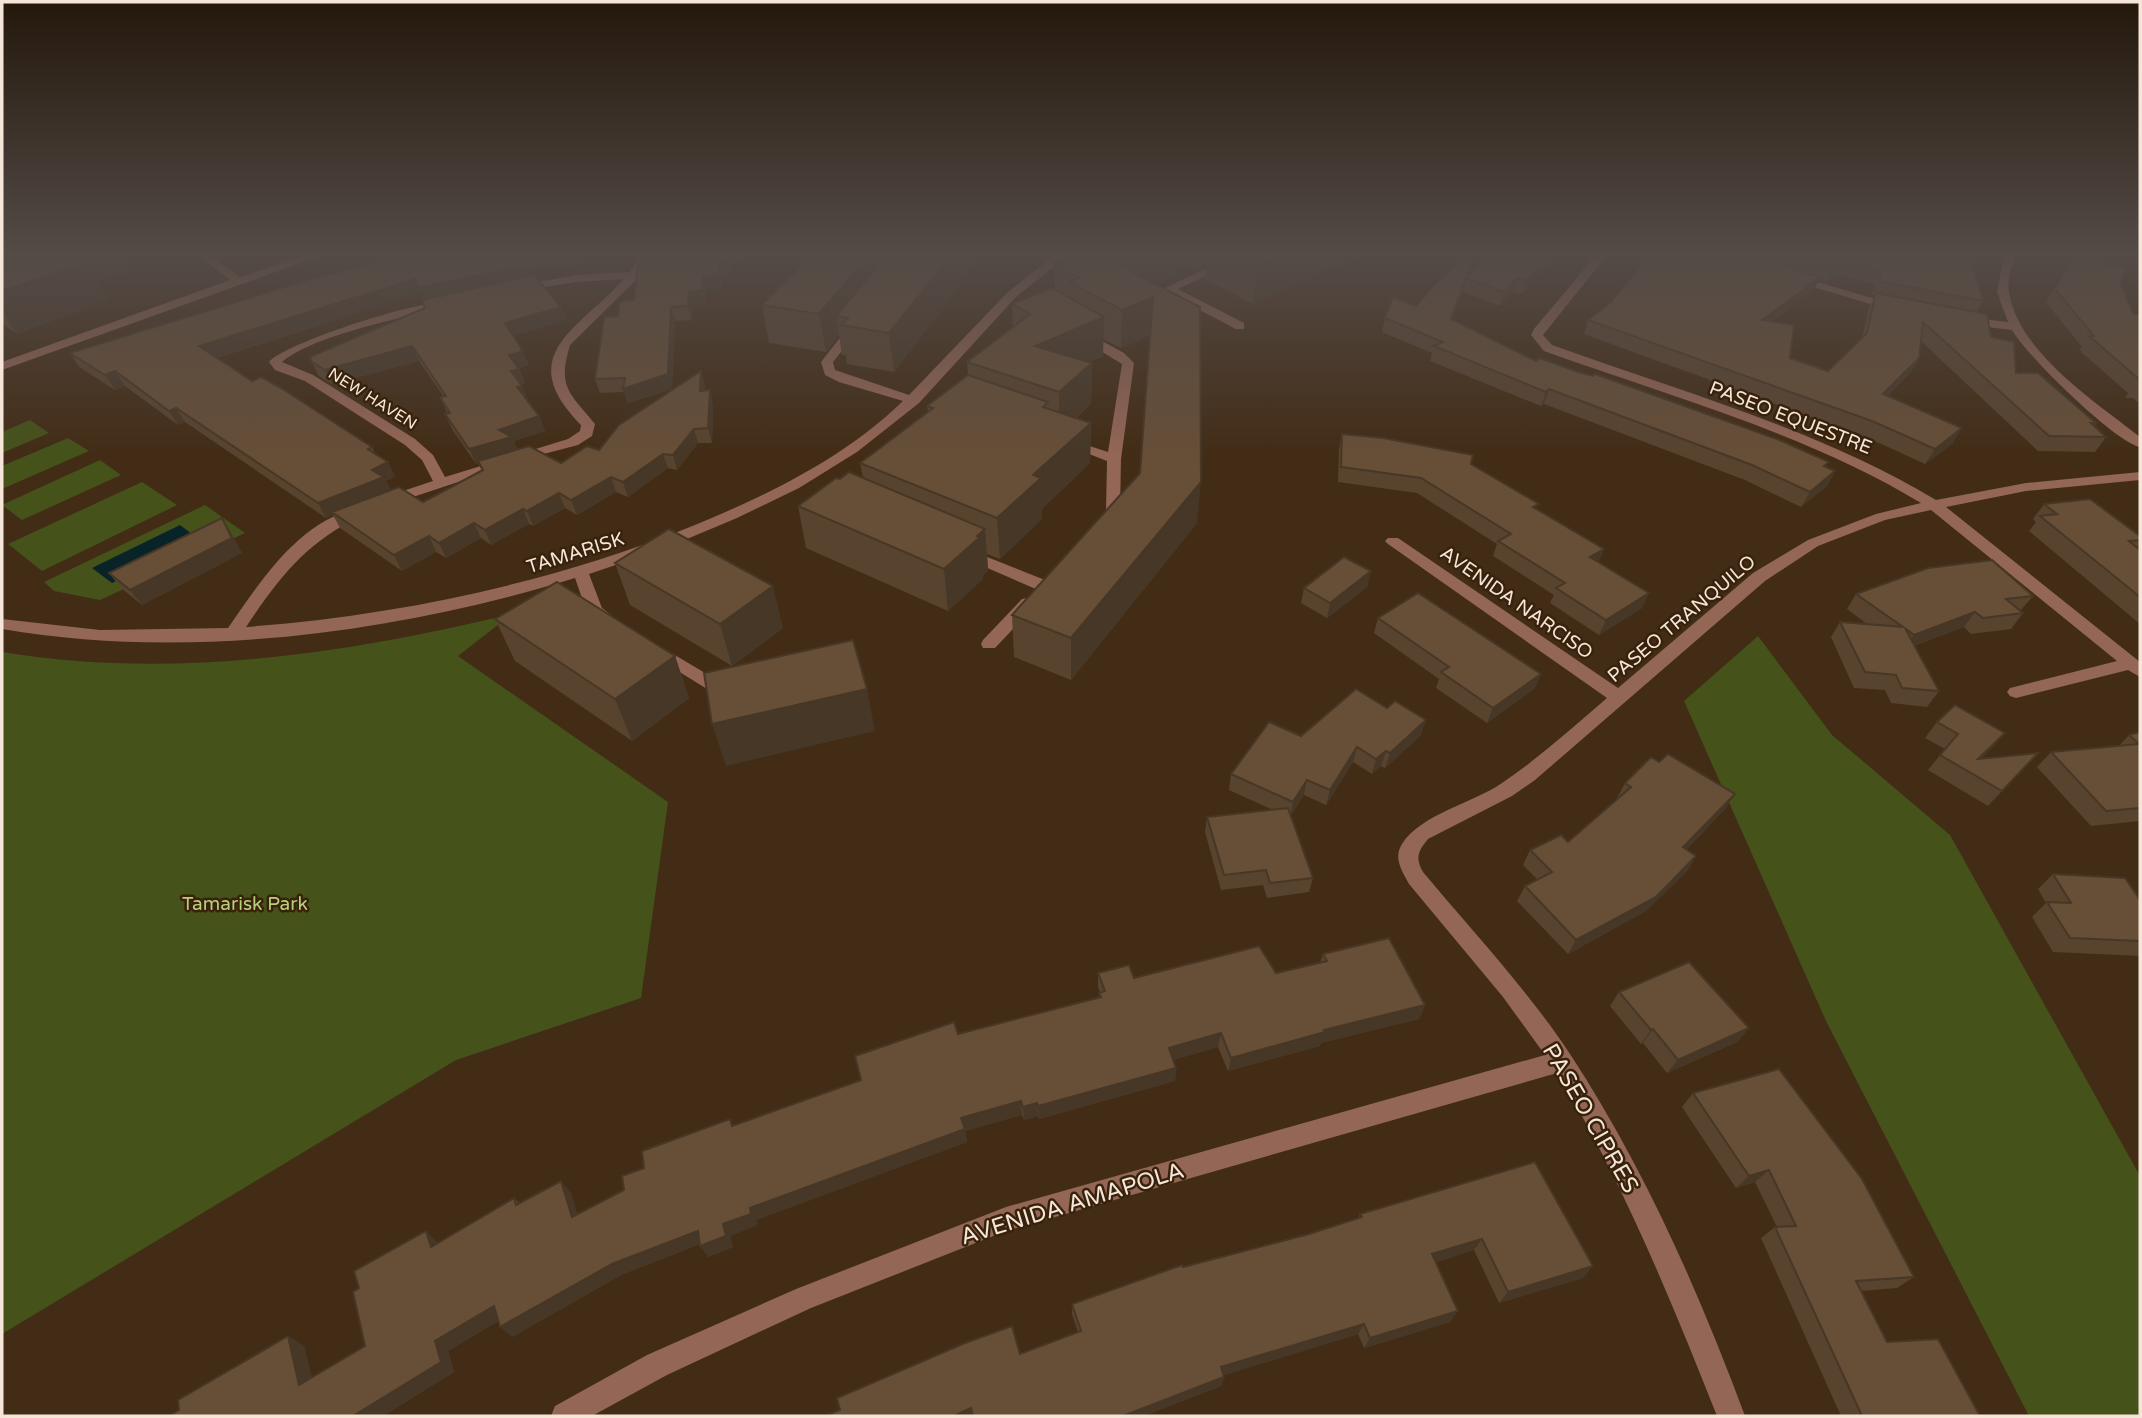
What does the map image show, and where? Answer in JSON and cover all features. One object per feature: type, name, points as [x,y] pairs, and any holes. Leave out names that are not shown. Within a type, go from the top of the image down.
[{"type":"street","points":[[2,366],[126,321]]},
{"type":"street","name":"NEW HAVEN","points":[[384,321],[289,350],[277,359],[279,367],[309,379],[410,442],[428,458],[441,482]]},
{"type":"street","points":[[233,634],[281,564],[316,534],[360,511],[441,482],[573,442],[587,433],[588,424],[562,398],[556,379],[564,344],[585,321]]},
{"type":"street","points":[[859,321],[827,362],[829,372],[843,379],[914,400]]},
{"type":"street","name":"TAMARISK","points":[[2,624],[71,634],[233,634],[344,625],[404,615],[581,572],[659,545],[759,503],[837,459],[870,437],[914,400],[995,321]]},
{"type":"street","points":[[1230,321],[1240,326]]},
{"type":"street","name":"PASEO EQUESTRE","points":[[1547,321],[1540,329],[1539,340],[1563,355],[1830,449],[1886,476],[1934,505],[2135,668]]},
{"type":"street","points":[[1965,321],[2016,327]]},
{"type":"street","points":[[2013,321],[2040,359],[2078,394],[2140,443]]},
{"type":"street","points":[[1066,325],[1121,356],[1128,363],[1114,459],[1113,512],[1096,530]]},
{"type":"street","points":[[1053,438],[1114,459]]},
{"type":"street","name":"PASEO TRANQUILO","points":[[1409,849],[1421,834],[1505,792],[1528,775],[1759,577],[1813,543],[1881,517],[1934,505],[2026,487],[2140,477]]},
{"type":"street","name":"AVENIDA NARCISO","points":[[1393,541],[1618,697]]},
{"type":"street","points":[[958,550],[1049,581],[989,644]]},
{"type":"street","points":[[581,572],[595,611],[618,626]]},
{"type":"street","points":[[640,640],[719,691],[732,694],[746,692]]},
{"type":"street","points":[[2016,692],[2135,668]]},
{"type":"street","name":"PASEO CIPRES","points":[[1409,849],[1408,863],[1416,878],[1516,999],[1562,1061],[1627,1175],[1682,1294],[1731,1416]]},
{"type":"street","name":"AVENIDA AMAPOLA","points":[[565,1416],[657,1365],[780,1309],[1006,1219],[1562,1061]]},
{"type":"green space","points":[[30,420],[49,433],[2,453],[2,432]]},
{"type":"green space","points":[[68,438],[89,451],[2,489],[2,466]]},
{"type":"green space","points":[[100,460],[121,475],[22,520],[2,505]]},
{"type":"green space","points":[[142,482],[177,505],[42,571],[8,544]]},
{"type":"green space","points":[[205,505],[245,533],[100,600],[54,591],[44,582]]},
{"type":"green space","name":"Tamarisk Park","points":[[512,614],[458,656],[668,802],[641,998],[456,1060],[2,1334],[2,652],[130,664],[194,663],[323,651],[386,641]]},
{"type":"green space","points":[[1758,636],[1832,735],[1950,835],[2140,1176],[2140,1416],[2029,1416],[1826,1021],[1684,701]]},
{"type":"water","points":[[180,525],[200,540],[112,583],[92,568]]},
{"type":"building","points":[[174,321],[279,321],[199,346],[252,381],[261,377],[281,388],[372,447],[368,449],[388,462],[372,470],[384,477],[318,503],[176,408],[169,411],[115,371],[105,375],[70,353]]},
{"type":"building","points":[[394,321],[511,321],[505,323],[523,351],[509,355],[519,369],[511,371],[522,386],[517,387],[539,416],[499,430],[512,437],[469,449],[445,414],[450,413],[440,397],[446,396],[412,346],[325,370],[312,362],[310,357]]},
{"type":"building","points":[[603,321],[670,321],[668,374],[623,389],[625,378],[595,379]]},
{"type":"building","points":[[845,321],[899,321],[889,333],[841,325]]},
{"type":"building","points":[[1021,321],[1094,321],[1035,346],[1092,363],[1059,392],[967,362]]},
{"type":"building","points":[[1151,321],[1200,321],[1201,482],[1071,638],[1012,615],[1140,473]]},
{"type":"building","points":[[1393,321],[1455,321],[1536,361],[1540,358],[1578,372],[1593,376],[1595,374],[1782,441],[1829,462],[1824,466],[1835,471],[1810,492],[1752,465],[1549,389],[1546,392],[1434,346],[1443,342]]},
{"type":"building","points":[[1591,321],[1770,321],[1794,325],[1790,358],[1828,371],[1867,333],[1870,321],[1988,321],[1991,337],[2014,342],[2016,373],[2038,373],[2096,423],[2091,423],[2106,437],[2049,436],[1923,322],[1919,358],[1883,394],[1962,428],[1935,449],[1872,421]]},
{"type":"building","points":[[2082,321],[2140,321],[2140,380],[2089,336],[2094,336]]},
{"type":"building","points":[[701,371],[700,391],[710,390],[708,428],[694,429],[673,455],[663,454],[623,482],[611,477],[571,500],[559,493],[485,530],[474,523],[439,543],[429,536],[394,555],[332,512],[399,487],[423,502],[483,470],[478,461],[529,446],[561,463],[587,446],[599,450],[619,425]]},
{"type":"building","points":[[968,375],[1048,402],[1043,407],[1091,423],[1033,475],[1041,478],[997,518],[860,463],[933,408],[927,406]]},
{"type":"building","points":[[1342,434],[1383,438],[1473,455],[1471,464],[1539,504],[1533,507],[1604,549],[1590,557],[1649,593],[1606,620],[1556,588],[1565,583],[1498,541],[1511,534],[1421,478],[1341,467]]},
{"type":"building","points":[[849,472],[985,529],[977,536],[980,537],[944,569],[798,506],[836,478],[840,479]]},
{"type":"building","points":[[2090,499],[2140,536],[2140,540],[2129,541],[2140,550],[2140,597],[2040,516],[2057,514],[2044,504]]},
{"type":"building","points":[[222,518],[232,538],[130,590],[109,573]]},
{"type":"building","points":[[669,529],[773,586],[720,624],[615,563]]},
{"type":"building","points":[[1344,557],[1371,571],[1330,603],[1304,588]]},
{"type":"building","points":[[1992,560],[2033,596],[2006,599],[2023,613],[1983,618],[1975,612],[1914,635],[1905,628],[1939,691],[1902,688],[1896,675],[1865,672],[1840,622],[1903,627],[1856,594],[1928,568]]},
{"type":"building","points":[[557,582],[675,656],[615,699],[495,619]]},
{"type":"building","points":[[1418,593],[1541,674],[1493,708],[1441,672],[1449,667],[1378,618]]},
{"type":"building","points":[[853,640],[867,689],[712,724],[704,673]]},
{"type":"building","points":[[1356,689],[1387,708],[1395,701],[1426,720],[1390,753],[1386,751],[1376,759],[1357,747],[1330,790],[1307,780],[1293,802],[1231,774],[1269,722],[1301,736]]},
{"type":"building","points":[[1955,705],[2005,733],[1978,759],[2038,753],[2002,791],[1940,755],[1958,734],[1937,722]]},
{"type":"building","points":[[2140,732],[2140,808],[2106,811],[2051,752],[2139,744],[2129,735]]},
{"type":"building","points":[[1668,754],[1735,794],[1683,847],[1696,856],[1656,897],[1576,940],[1525,886],[1552,872],[1530,850],[1561,835],[1568,842],[1631,787],[1625,783],[1651,757],[1659,762]]},
{"type":"building","points":[[1288,808],[1313,878],[1270,883],[1266,870],[1224,875],[1207,817]]},
{"type":"building","points":[[2053,874],[2125,878],[2140,900],[2140,941],[2070,938],[2047,902],[2071,903]]},
{"type":"building","points":[[1389,938],[1425,1005],[1324,1030],[1325,1032],[1231,1058],[1221,1033],[1169,1048],[1176,1068],[1038,1106],[1037,1103],[1023,1107],[1021,1101],[961,1118],[965,1129],[750,1208],[751,1214],[723,1224],[726,1236],[700,1246],[698,1231],[612,1264],[500,1327],[494,1306],[435,1341],[441,1362],[353,1416],[169,1416],[179,1410],[178,1400],[288,1336],[299,1385],[365,1346],[353,1292],[359,1288],[354,1271],[426,1231],[431,1247],[514,1198],[516,1205],[561,1181],[572,1217],[624,1190],[622,1176],[644,1168],[642,1151],[730,1119],[732,1126],[861,1080],[855,1056],[954,1022],[958,1034],[1101,997],[1099,993],[1105,991],[1098,973],[1129,965],[1134,978],[1259,946],[1276,973],[1327,961],[1323,954]]},
{"type":"building","points":[[1689,962],[1749,1028],[1678,1060],[1619,992]]},
{"type":"building","points":[[1779,1069],[1862,1179],[1914,1277],[1856,1281],[1887,1342],[1938,1339],[1980,1416],[1862,1416],[1775,1227],[1796,1226],[1769,1170],[1749,1176],[1693,1093]]},
{"type":"building","points":[[1535,1162],[1593,1266],[1508,1292],[1482,1239],[1432,1254],[1458,1311],[1370,1338],[1364,1324],[1221,1367],[1224,1377],[1123,1416],[973,1416],[971,1408],[954,1416],[825,1416],[840,1410],[837,1398],[965,1343],[1012,1326],[1020,1354],[1081,1331],[1072,1304],[1182,1265],[1183,1267],[1309,1234],[1362,1217],[1360,1214]]}]
